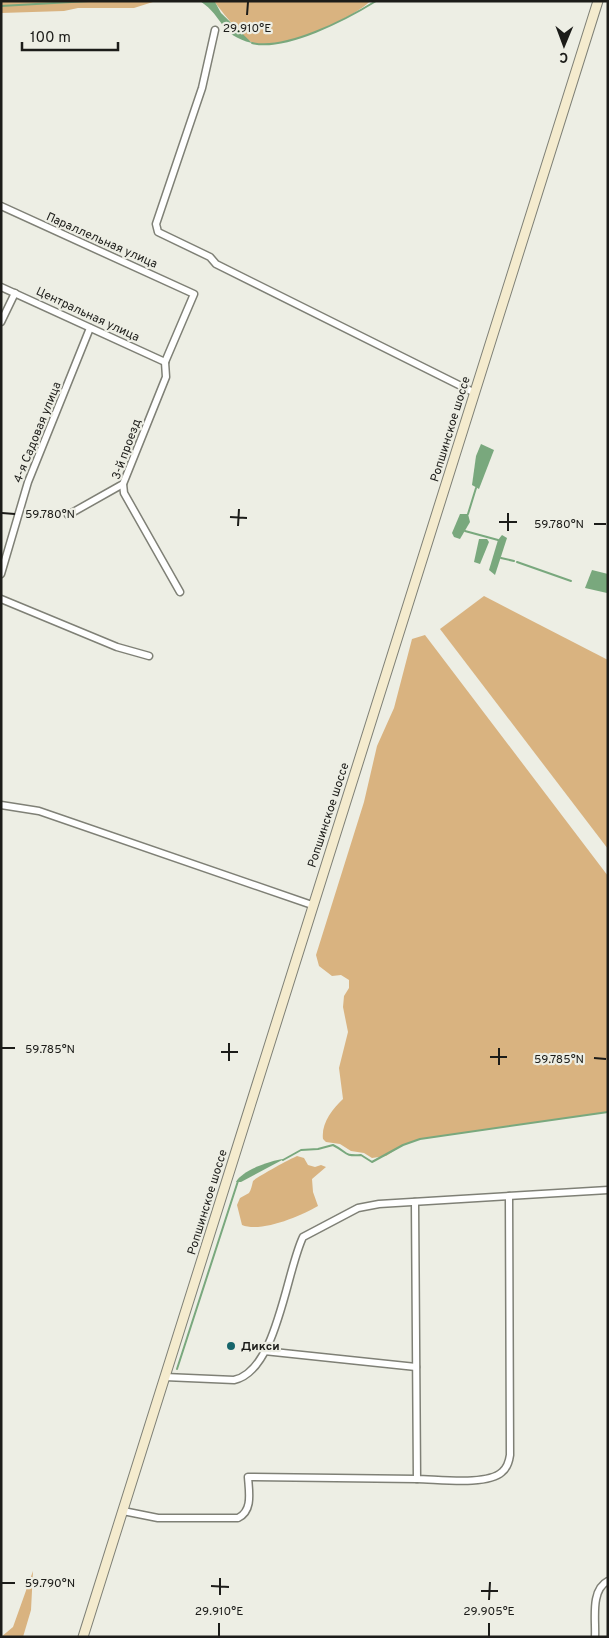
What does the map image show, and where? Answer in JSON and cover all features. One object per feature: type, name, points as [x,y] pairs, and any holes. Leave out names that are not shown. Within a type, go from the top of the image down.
[{"type":"main road","name":"Ропшинское шоссе","points":[[83,1637],[598,1]]},
{"type":"street","points":[[215,30],[202,88],[156,224],[158,232],[210,257],[216,264],[475,393]]},
{"type":"street","name":"Параллельная улица","points":[[1,206],[194,294]]},
{"type":"street","name":"Центральная улица","points":[[1,287],[165,362]]},
{"type":"street","points":[[1,322],[14,293]]},
{"type":"street","name":"3-й проезд","points":[[180,592],[124,493],[123,484],[166,377],[165,362],[194,294]]},
{"type":"street","name":"4-я Садовая улица","points":[[1,574],[28,482],[90,328]]},
{"type":"street","points":[[68,515],[123,484]]},
{"type":"street","points":[[1,599],[117,647],[149,656]]},
{"type":"street","points":[[1,805],[39,812],[312,905]]},
{"type":"street","points":[[165,1377],[234,1380],[243,1378],[270,1342],[303,1237],[358,1208],[379,1204],[608,1190]]},
{"type":"street","points":[[124,1511],[158,1518],[238,1518],[243,1516],[249,1507],[248,1477],[479,1480],[494,1477],[502,1472],[508,1464],[510,1449],[509,1196]]},
{"type":"street","points":[[415,1202],[417,1479]]},
{"type":"street","points":[[264,1350],[416,1367]]},
{"type":"street","points":[[596,1637],[596,1594],[603,1584],[608,1581]]},
{"type":"shaded area","points":[[1,1],[156,1],[134,8],[78,8],[64,11],[1,13]]},
{"type":"shaded area","points":[[200,1],[215,2],[221,13],[252,43],[241,40],[228,31],[208,7]]},
{"type":"shaded area","points":[[214,1],[370,1],[332,25],[313,33],[295,39],[263,45],[253,43],[243,35]]},
{"type":"shaded area","points":[[481,444],[494,450],[479,489],[472,485],[476,456]]},
{"type":"shaded area","points":[[460,514],[468,514],[470,522],[460,539],[454,537],[452,533]]},
{"type":"shaded area","points":[[502,535],[507,538],[495,575],[489,570],[498,540]]},
{"type":"shaded area","points":[[479,539],[487,539],[489,542],[480,564],[474,562]]},
{"type":"shaded area","points":[[592,570],[608,574],[607,593],[585,588]]},
{"type":"shaded area","points":[[484,596],[608,660],[608,849],[440,629]]},
{"type":"shaded area","points":[[425,635],[608,876],[608,1112],[420,1139],[403,1145],[386,1156],[372,1158],[364,1153],[351,1151],[340,1144],[326,1142],[323,1139],[328,1117],[343,1099],[339,1068],[348,1032],[343,1007],[344,996],[349,988],[349,980],[341,975],[332,976],[319,966],[316,955],[364,802],[377,746],[394,708],[412,639]]},
{"type":"shaded area","points":[[297,1156],[304,1158],[308,1165],[326,1167],[312,1179],[313,1192],[318,1206],[291,1219],[270,1225],[250,1227],[242,1225],[237,1205],[240,1198],[249,1193],[253,1181]]},
{"type":"shaded area","points":[[284,1159],[241,1182],[236,1182],[244,1174],[257,1167]]},
{"type":"shaded area","points":[[33,1571],[31,1610],[23,1637],[1,1637],[13,1627]]},
{"type":"waterway","points":[[1,6],[89,1]]},
{"type":"waterway","points":[[252,43],[266,44],[299,38],[333,24],[376,1]]},
{"type":"waterway","points":[[468,514],[476,488]]},
{"type":"waterway","points":[[465,531],[498,540]]},
{"type":"waterway","points":[[501,558],[514,561]]},
{"type":"waterway","points":[[517,562],[571,581]]},
{"type":"waterway","points":[[283,1160],[301,1150],[318,1149],[333,1145],[348,1154],[361,1155],[372,1162],[403,1145],[420,1139],[608,1112]]},
{"type":"waterway","points":[[177,1369],[238,1181]]},
{"type":"place","name":"Дикси","points":[[231,1346]]}]
